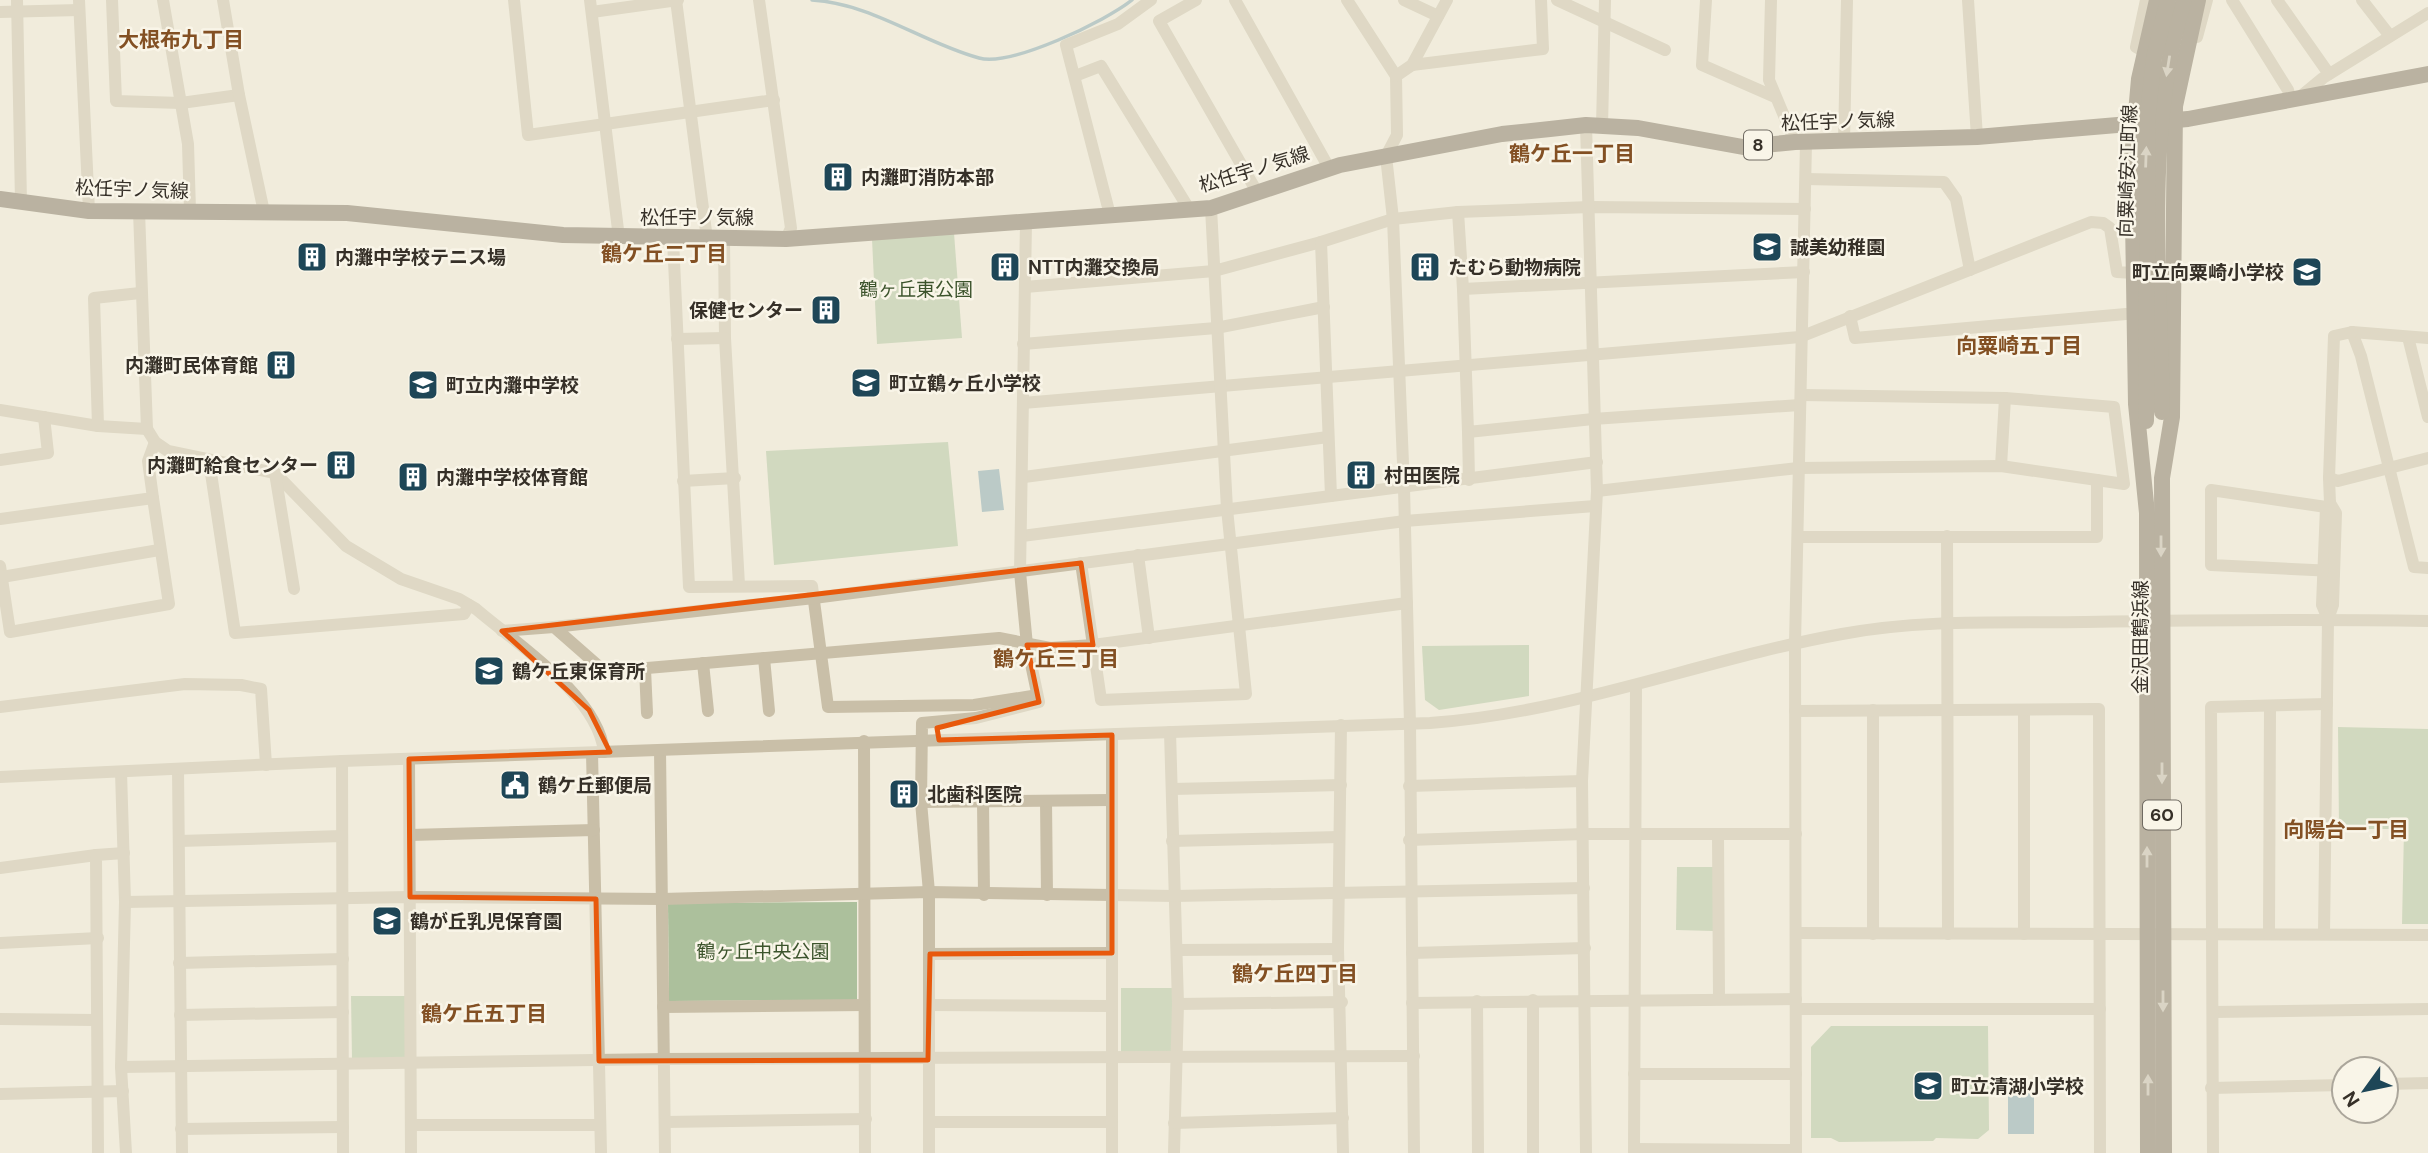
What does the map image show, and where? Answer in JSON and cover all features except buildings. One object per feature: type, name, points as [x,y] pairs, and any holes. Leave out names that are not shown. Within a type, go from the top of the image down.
[{"type":"main road","name":"金沢田鶴浜線","points":[[2154,621],[2136,404],[2134,125],[2145,52],[2157,0]]},
{"type":"main road","name":"向粟崎安江町線","points":[[2147,513],[2148,113],[2154,58],[2168,0]]},
{"type":"main road","name":"向粟崎安江町線","points":[[2162,478],[2162,109],[2175,29],[2184,0]]},
{"type":"main road","name":"金沢田鶴浜線","points":[[2148,1153],[2155,934],[2154,621],[2162,478],[2172,417],[2175,121],[2186,50],[2198,0]]},
{"type":"main road","name":"松任宇ノ気線","points":[[0,199],[89,211],[347,213],[563,236],[786,239],[1211,208],[1329,168],[1502,134],[1594,126],[1638,128],[1743,147],[1801,142],[1977,137],[2175,121],[2428,74]]},
{"type":"main road","name":"金沢田鶴浜線","points":[[2155,934],[2164,1153]]},
{"type":"street","points":[[112,0],[116,101],[181,103],[239,95]]},
{"type":"street","points":[[163,0],[188,144],[190,211]]},
{"type":"street","points":[[223,0],[239,95],[264,212]]},
{"type":"street","points":[[514,0],[528,135],[774,100]]},
{"type":"street","points":[[619,238],[591,6],[677,0],[707,239]]},
{"type":"street","points":[[759,0],[791,229],[786,239]]},
{"type":"street","points":[[1159,21],[1196,0]]},
{"type":"street","points":[[1235,0],[1329,168]]},
{"type":"street","points":[[1347,0],[1396,76],[1397,135],[1386,156],[1393,219],[1397,373],[1405,521],[1410,724],[1414,1153]]},
{"type":"street","points":[[1404,0],[1438,16]]},
{"type":"street","points":[[1396,76],[1412,65],[1447,0]]},
{"type":"street","points":[[1412,65],[1543,49],[1541,0]]},
{"type":"street","points":[[1558,0],[1665,50]]},
{"type":"street","points":[[1586,1153],[1584,698],[1597,491],[1593,419],[1590,207],[1605,0]]},
{"type":"street","points":[[1706,0],[1702,65],[1774,97]]},
{"type":"street","points":[[1636,685],[1634,1151],[1796,1151],[1795,644],[1800,337],[1803,324],[1806,179],[1801,142],[1774,97],[1769,80],[1771,0]]},
{"type":"street","points":[[1844,142],[1847,0]]},
{"type":"street","points":[[1969,0],[1977,137]]},
{"type":"street","points":[[2145,52],[2136,47],[2146,0]]},
{"type":"street","points":[[2186,50],[2194,50],[2207,0]]},
{"type":"street","points":[[2232,0],[2295,99],[2329,74],[2428,13]]},
{"type":"street","points":[[2277,0],[2329,74]]},
{"type":"street","points":[[2362,0],[2390,36]]},
{"type":"street","points":[[1110,215],[1066,44],[1118,24],[1149,1],[1257,192]]},
{"type":"street","points":[[0,12],[17,7],[79,5],[89,211]]},
{"type":"street","points":[[17,7],[21,202]]},
{"type":"street","points":[[1075,76],[1101,66],[1189,209]]},
{"type":"street","points":[[1806,179],[1944,182],[1956,199],[1970,270]]},
{"type":"street","points":[[1025,287],[1214,271],[1393,219],[1458,212],[1590,207],[1805,209]]},
{"type":"street","points":[[1081,563],[1101,700],[1246,694],[1227,509],[1211,208]]},
{"type":"street","points":[[139,211],[147,429],[155,442],[168,451],[275,473],[345,547],[401,579],[469,605],[502,631],[589,710],[602,736],[598,752],[594,830],[601,1153]]},
{"type":"street","points":[[1458,212],[1469,480]]},
{"type":"street","points":[[1023,403],[1800,337],[2098,221],[2110,228],[2115,269],[2121,273],[2134,273]]},
{"type":"street","points":[[929,1153],[929,892],[921,802],[919,741],[922,723],[976,718],[1040,702],[1027,645],[1020,572],[1024,477],[1026,222]]},
{"type":"street","points":[[724,238],[725,338],[739,585]]},
{"type":"street","points":[[673,239],[689,587],[812,586],[828,708],[974,705],[1038,695]]},
{"type":"street","points":[[1321,242],[1331,496]]},
{"type":"street","points":[[1463,289],[1804,272]]},
{"type":"street","points":[[98,426],[94,298],[140,293]]},
{"type":"street","points":[[1023,344],[1216,328],[1324,307]]},
{"type":"street","points":[[1850,316],[1855,338],[2126,314]]},
{"type":"street","points":[[2352,332],[2361,356],[2414,567],[2428,568]]},
{"type":"street","points":[[2328,505],[2334,336],[2352,332],[2428,338]]},
{"type":"street","points":[[2408,337],[2428,417]]},
{"type":"street","points":[[677,339],[725,338]]},
{"type":"street","points":[[1468,432],[1801,400],[2005,398],[2115,407],[2124,484],[2001,466],[1798,468],[1597,491]]},
{"type":"street","points":[[2001,466],[2005,398]]},
{"type":"street","points":[[0,410],[98,426],[147,429]]},
{"type":"street","points":[[0,460],[48,453],[44,417]]},
{"type":"street","points":[[1024,477],[1328,437]]},
{"type":"street","points":[[155,442],[148,461],[169,604],[10,632],[1,571],[159,550]]},
{"type":"street","points":[[2329,478],[2338,481],[2428,458]]},
{"type":"street","points":[[209,460],[235,633],[464,614],[469,605]]},
{"type":"street","points":[[1022,536],[1597,462]]},
{"type":"street","points":[[275,473],[294,589]]},
{"type":"street","points":[[683,481],[735,478]]},
{"type":"street","points":[[1798,537],[2097,537],[2097,480]]},
{"type":"street","points":[[2323,934],[2328,619],[2333,605],[2329,570],[2336,513],[2328,505],[2211,490],[2211,565],[2329,570]]},
{"type":"street","points":[[0,519],[153,498]]},
{"type":"street","points":[[502,631],[814,598],[1405,521],[1595,506]]},
{"type":"street","points":[[1947,536],[1948,934]]},
{"type":"street","points":[[1138,555],[1149,638]]},
{"type":"street","points":[[554,627],[603,670],[645,669],[999,638],[1049,648],[1093,645],[1407,603]]},
{"type":"street","points":[[0,778],[342,761],[864,741],[1410,724],[1471,720],[1584,698],[1795,644],[1856,632],[1947,623],[2328,619],[2428,621]]},
{"type":"street","points":[[764,658],[769,712]]},
{"type":"street","points":[[703,663],[708,711]]},
{"type":"street","points":[[645,669],[647,713]]},
{"type":"street","points":[[0,707],[185,684],[241,685],[261,689],[266,765]]},
{"type":"street","points":[[2213,1153],[2211,707],[2327,704]]},
{"type":"street","points":[[2269,934],[2270,706]]},
{"type":"street","points":[[2024,709],[2024,934]]},
{"type":"street","points":[[1795,711],[2099,709],[2100,1153]]},
{"type":"street","points":[[1873,710],[1873,934]]},
{"type":"street","points":[[1341,725],[1338,949],[1342,1002],[1343,1153]]},
{"type":"street","points":[[1170,732],[1178,1004],[1174,1153]]},
{"type":"street","points":[[1112,735],[1112,1153]]},
{"type":"street","points":[[864,741],[864,1153]]},
{"type":"street","points":[[660,750],[665,1153]]},
{"type":"street","points":[[409,759],[411,1153]]},
{"type":"street","points":[[342,761],[343,1153]]},
{"type":"street","points":[[178,769],[182,1153]]},
{"type":"street","points":[[121,772],[125,902],[121,1066],[126,1153]]},
{"type":"street","points":[[1409,786],[1583,781]]},
{"type":"street","points":[[1172,789],[1341,785]]},
{"type":"street","points":[[921,802],[1110,800]]},
{"type":"street","points":[[983,801],[984,895]]},
{"type":"street","points":[[1046,801],[1047,895]]},
{"type":"street","points":[[410,835],[594,830]]},
{"type":"street","points":[[1409,840],[1634,834],[1796,834]]},
{"type":"street","points":[[1718,834],[1719,999]]},
{"type":"street","points":[[179,841],[342,836]]},
{"type":"street","points":[[1172,841],[1339,836]]},
{"type":"street","points":[[0,868],[124,853]]},
{"type":"street","points":[[96,855],[98,938],[95,1020],[100,1093],[98,1153]]},
{"type":"street","points":[[125,902],[410,897],[662,899],[864,896],[929,892],[984,895],[1175,896],[1584,888]]},
{"type":"street","points":[[1796,933],[2428,935]]},
{"type":"street","points":[[0,943],[98,938]]},
{"type":"street","points":[[1412,953],[1586,948]]},
{"type":"street","points":[[1177,950],[1338,949]]},
{"type":"street","points":[[930,954],[1112,953]]},
{"type":"street","points":[[179,962],[343,959]]},
{"type":"street","points":[[1412,1003],[1719,999],[1796,1004],[2100,1009]]},
{"type":"street","points":[[1533,1000],[1534,1153]]},
{"type":"street","points":[[1477,1001],[1478,1153]]},
{"type":"street","points":[[1178,1004],[1342,1002]]},
{"type":"street","points":[[663,1007],[864,1004]]},
{"type":"street","points":[[929,1005],[1111,1006]]},
{"type":"street","points":[[2213,1012],[2428,1009]]},
{"type":"street","points":[[180,1015],[343,1012]]},
{"type":"street","points":[[0,1019],[95,1020]]},
{"type":"street","points":[[121,1066],[664,1059],[1112,1060],[1414,1056]]},
{"type":"street","points":[[1634,1074],[1796,1074]]},
{"type":"street","points":[[2400,1084],[2428,1083]]},
{"type":"street","points":[[2211,1088],[2330,1085]]},
{"type":"street","points":[[0,1094],[123,1091]]},
{"type":"street","points":[[1174,1123],[1343,1118]]},
{"type":"street","points":[[665,1122],[866,1119]]},
{"type":"street","points":[[929,1122],[1112,1122]]},
{"type":"street","points":[[411,1125],[600,1125]]},
{"type":"street","points":[[181,1129],[343,1127]]},
{"type":"highlighted area","points":[[1081,563],[1093,645],[1027,645],[1039,702],[937,728],[939,740],[1112,735],[1112,953],[930,954],[928,1060],[599,1061],[596,899],[410,897],[409,759],[610,752],[589,710],[502,631]]},
{"type":"green space","name":"鶴ヶ丘東公園","points":[[954,233],[962,338],[877,344],[872,239]]},
{"type":"green space","points":[[948,442],[958,546],[774,565],[766,451]]},
{"type":"green space","points":[[1529,645],[1529,696],[1439,710],[1425,700],[1422,646]]},
{"type":"green space","points":[[2338,727],[2428,729],[2428,924],[2402,924],[2404,829],[2339,829]]},
{"type":"green space","points":[[1677,867],[1714,867],[1713,931],[1676,930]]},
{"type":"green space","name":"鶴ヶ丘中央公園","points":[[857,902],[857,1000],[669,1001],[668,903]]},
{"type":"green space","points":[[1121,988],[1173,988],[1173,1052],[1121,1052]]},
{"type":"green space","points":[[351,996],[406,996],[407,1058],[352,1059]]},
{"type":"green space","points":[[1831,1026],[1988,1026],[1989,1130],[1978,1139],[1839,1142],[1831,1138],[1811,1138],[1811,1047]]},
{"type":"water","points":[[999,469],[1004,510],[982,512],[978,471]]},
{"type":"water","points":[[2008,1093],[2034,1093],[2034,1134],[2008,1134]]},
{"type":"waterway","points":[[812,0],[856,8],[958,51],[979,58],[994,59],[1013,56],[1058,40],[1102,19],[1132,0]]},
{"type":"place","name":"内灘町消防本部","points":[[838,177]]},
{"type":"place","name":"誠美幼稚園","points":[[1767,247]]},
{"type":"place","name":"内灘中学校テニス場","points":[[312,257]]},
{"type":"place","name":"NTT内灘交換局","points":[[1005,267]]},
{"type":"place","name":"たむら動物病院","points":[[1425,267]]},
{"type":"place","name":"町立向粟崎小学校","points":[[2307,272]]},
{"type":"place","name":"保健センター","points":[[826,310]]},
{"type":"place","name":"内灘町民体育館","points":[[281,365]]},
{"type":"place","name":"町立鶴ヶ丘小学校","points":[[866,383]]},
{"type":"place","name":"町立内灘中学校","points":[[423,385]]},
{"type":"place","name":"内灘町給食センター","points":[[341,465]]},
{"type":"place","name":"村田医院","points":[[1361,475]]},
{"type":"place","name":"内灘中学校体育館","points":[[413,477]]},
{"type":"place","name":"鶴ケ丘東保育所","points":[[489,671]]},
{"type":"place","name":"鶴ケ丘郵便局","points":[[515,785]]},
{"type":"place","name":"北歯科医院","points":[[904,794]]},
{"type":"place","name":"鶴が丘乳児保育園","points":[[387,921]]},
{"type":"place","name":"町立清湖小学校","points":[[1928,1086]]},
{"type":"district","name":"大根布九丁目","points":[[181,40]]},
{"type":"district","name":"鶴ケ丘一丁目","points":[[1572,154]]},
{"type":"district","name":"鶴ケ丘二丁目","points":[[664,254]]},
{"type":"district","name":"向粟崎五丁目","points":[[2019,346]]},
{"type":"district","name":"鶴ケ丘三丁目","points":[[1056,659]]},
{"type":"district","name":"向陽台一丁目","points":[[2346,830]]},
{"type":"district","name":"鶴ケ丘四丁目","points":[[1295,974]]},
{"type":"district","name":"鶴ケ丘五丁目","points":[[484,1014]]}]
